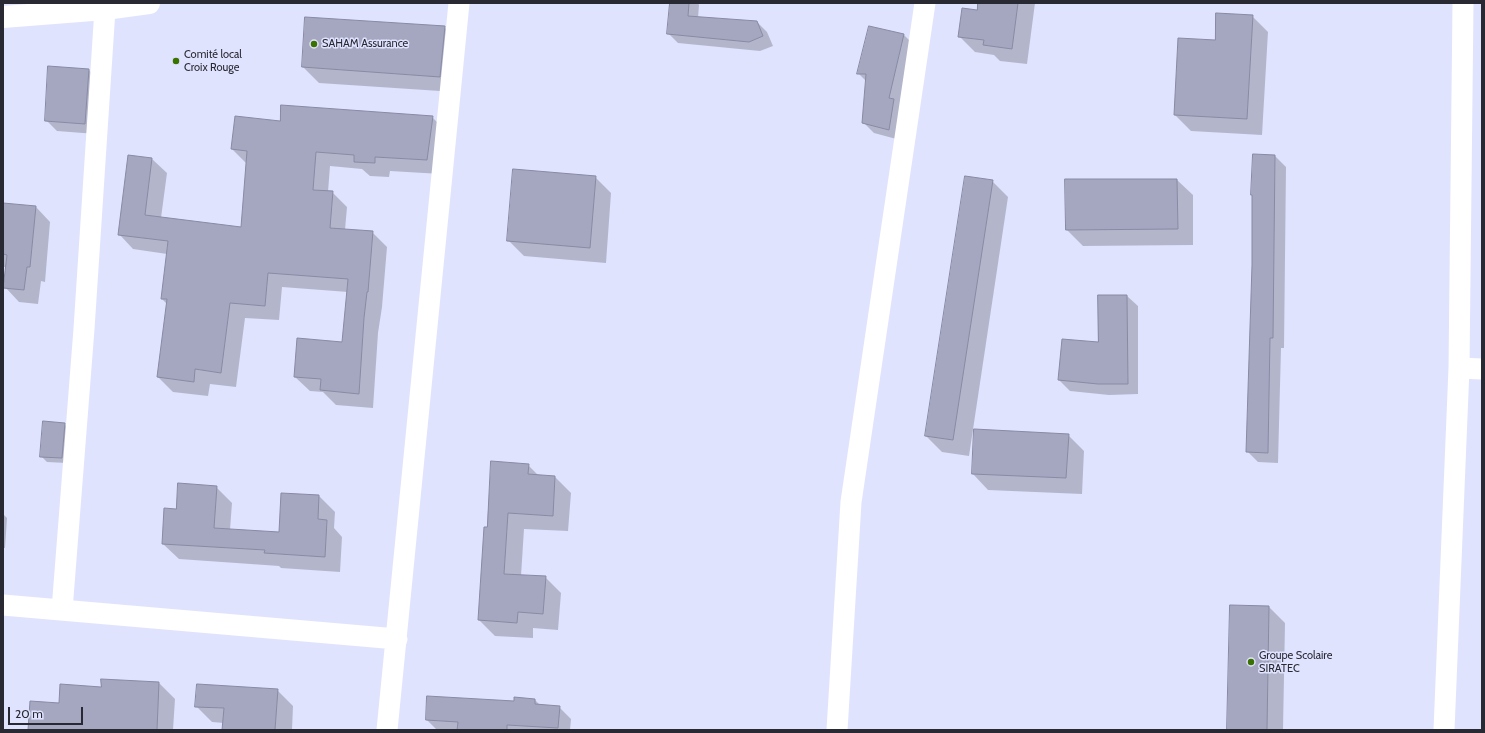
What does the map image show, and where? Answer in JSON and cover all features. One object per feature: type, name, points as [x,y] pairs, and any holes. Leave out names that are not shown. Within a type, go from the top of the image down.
[{"type":"main road","points":[[3,18],[105,9],[149,3]]},
{"type":"street","points":[[387,730],[459,3]]},
{"type":"street","points":[[837,730],[851,502],[925,3]]},
{"type":"street","points":[[1444,730],[1459,368],[1463,3]]},
{"type":"street","points":[[62,610],[84,329],[105,9]]},
{"type":"street","points":[[1459,368],[1482,369]]},
{"type":"street","points":[[3,606],[397,639]]},
{"type":"building","points":[[670,3],[689,3],[688,16],[757,21],[763,36],[749,42],[667,34]]},
{"type":"building","points":[[978,3],[1018,3],[1012,49],[983,45],[984,40],[958,37],[962,8],[977,10]]},
{"type":"building","points":[[1216,13],[1253,15],[1247,119],[1174,115],[1178,38],[1215,40]]},
{"type":"building","points":[[305,17],[445,26],[440,77],[302,67]]},
{"type":"building","points":[[869,26],[904,34],[889,98],[894,99],[889,130],[862,123],[866,74],[857,74]]},
{"type":"building","points":[[48,66],[89,69],[85,124],[45,121]]},
{"type":"building","points":[[281,105],[433,116],[427,160],[375,157],[375,163],[354,162],[354,155],[316,152],[313,190],[333,191],[330,228],[373,231],[368,292],[364,318],[359,394],[320,390],[321,379],[294,377],[297,338],[342,342],[348,279],[268,273],[265,306],[230,303],[221,373],[195,369],[194,382],[157,377],[167,299],[161,299],[168,241],[118,235],[128,155],[152,158],[145,215],[241,227],[247,151],[231,149],[235,116],[280,121]]},
{"type":"building","points":[[1253,154],[1275,155],[1273,338],[1270,338],[1268,453],[1246,452],[1252,265],[1251,195]]},
{"type":"building","points":[[513,169],[596,176],[590,248],[507,241]]},
{"type":"building","points":[[965,176],[993,180],[953,440],[925,436]]},
{"type":"building","points":[[1065,179],[1177,179],[1178,229],[1066,230]]},
{"type":"building","points":[[3,203],[36,206],[30,267],[27,267],[24,290],[3,288],[7,255],[3,254]]},
{"type":"building","points":[[1098,295],[1127,295],[1128,384],[1098,384],[1058,380],[1062,339],[1098,342]]},
{"type":"building","points":[[43,421],[65,423],[62,458],[40,457]]},
{"type":"building","points":[[974,429],[1069,434],[1066,478],[972,474]]},
{"type":"building","points":[[491,461],[529,464],[528,474],[555,476],[553,516],[508,513],[504,574],[546,576],[543,614],[518,612],[517,623],[478,620],[484,527],[487,527]]},
{"type":"building","points":[[178,483],[217,486],[214,528],[279,532],[281,493],[319,495],[318,519],[327,520],[325,557],[264,553],[265,550],[162,544],[164,508],[176,509]]},
{"type":"building","points":[[1230,605],[1269,606],[1267,730],[1227,730]]},
{"type":"building","points":[[101,679],[159,682],[157,730],[28,730],[30,701],[59,703],[60,684],[101,687]]},
{"type":"building","points":[[197,684],[278,689],[275,730],[222,730],[224,708],[195,707]]},
{"type":"building","points":[[427,696],[514,701],[514,697],[535,699],[535,704],[560,706],[558,728],[507,725],[507,730],[457,730],[458,722],[426,720]]},
{"type":"place","name":"SAHAM Assurance","points":[[314,44]]},
{"type":"place","name":"Comité local Croix Rouge","points":[[176,61]]},
{"type":"place","name":"Groupe Scolaire SIRATEC","points":[[1251,662]]}]
